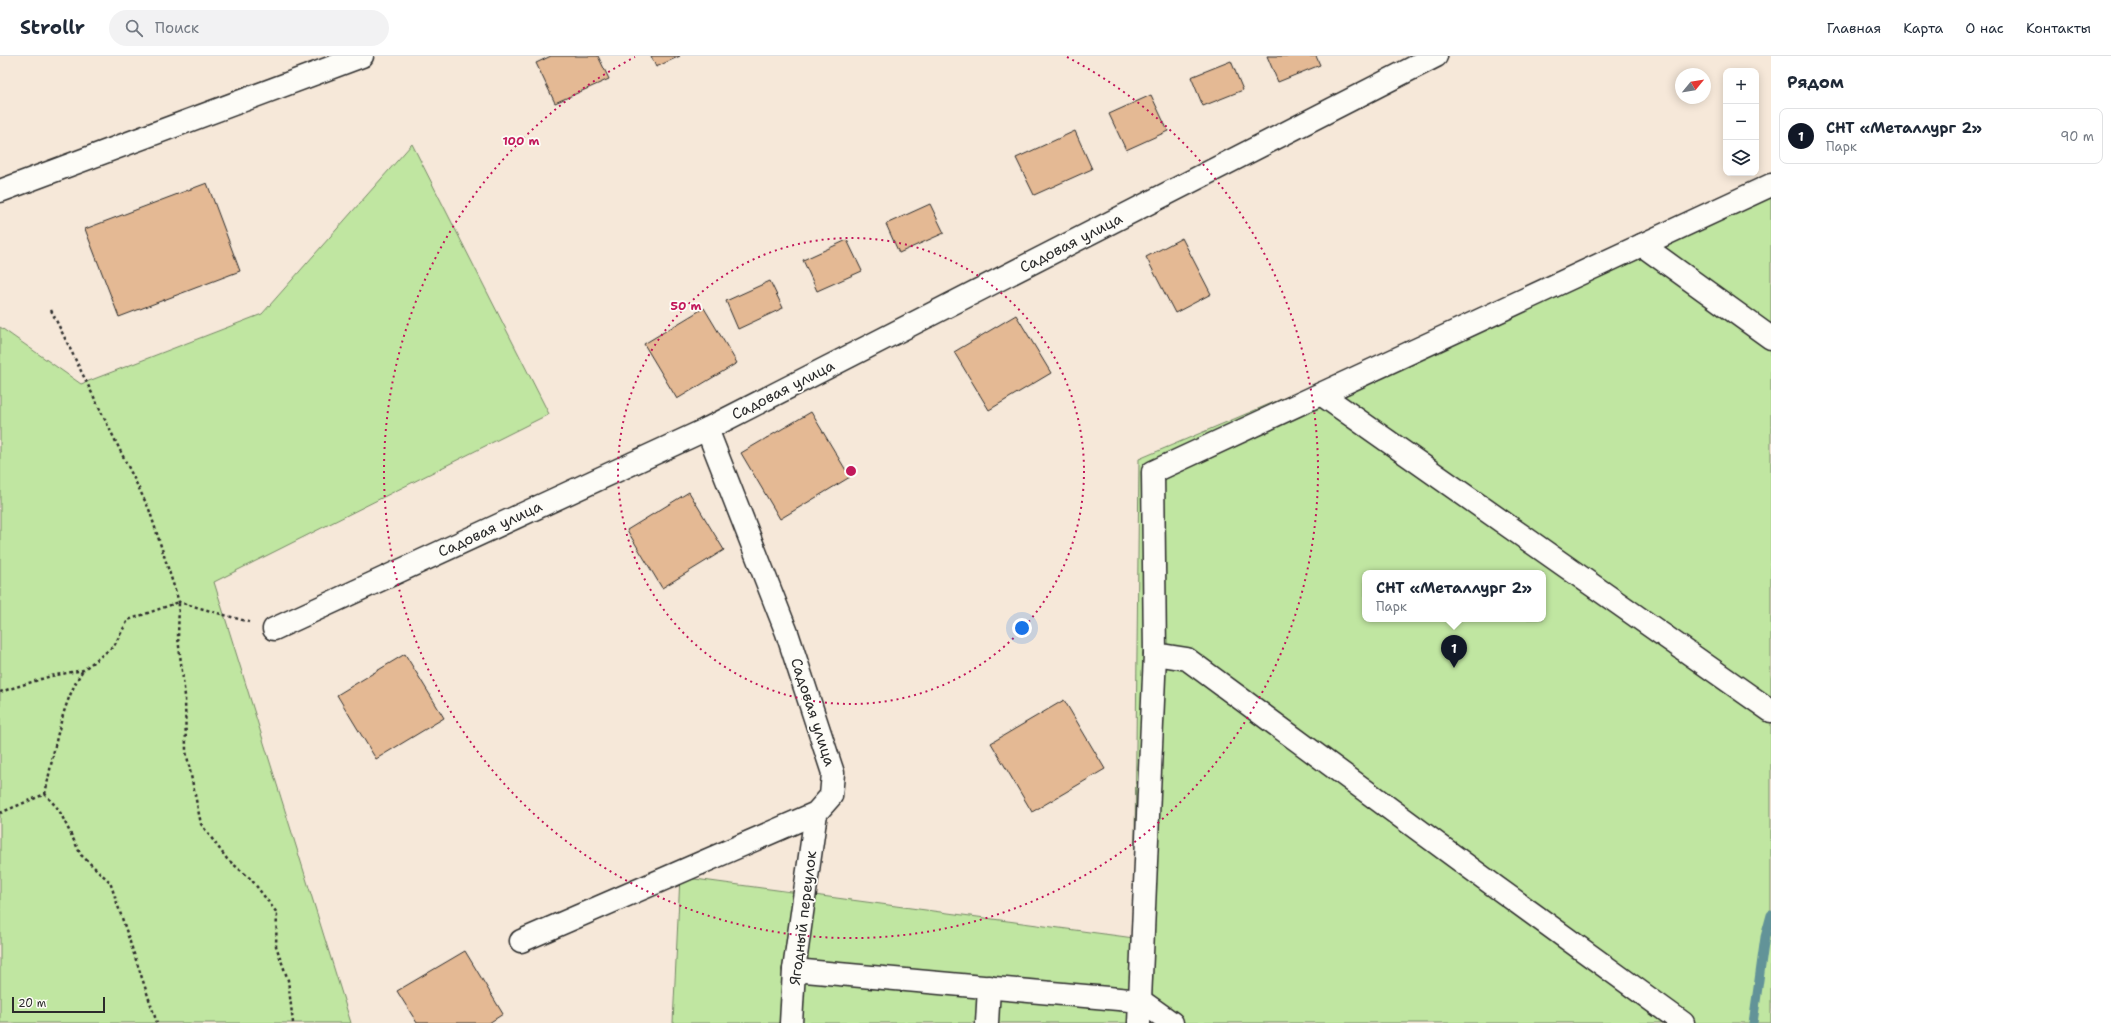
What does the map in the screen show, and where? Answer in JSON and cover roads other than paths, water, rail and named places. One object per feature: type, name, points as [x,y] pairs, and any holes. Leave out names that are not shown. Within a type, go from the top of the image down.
[{"type":"street","points":[[0,191],[362,56]]},
{"type":"street","name":"Садовая улица","points":[[274,629],[707,429],[1436,56]]},
{"type":"street","points":[[1140,1023],[1155,654],[1153,472],[1771,185]]},
{"type":"street","points":[[1642,245],[1771,338]]},
{"type":"street","points":[[1321,394],[1771,711]]},
{"type":"street","name":"Садовая улица","points":[[707,429],[787,633],[833,774],[831,796],[816,813]]},
{"type":"street","points":[[1155,654],[1187,659],[1490,883],[1683,1023]]},
{"type":"street","points":[[521,941],[816,813]]},
{"type":"street","name":"Ягодный переулок","points":[[791,1023],[794,970],[816,813]]},
{"type":"street","points":[[794,970],[1141,1001],[1172,1023]]},
{"type":"street","points":[[987,1023],[989,987]]},
{"type":"waterway","points":[[1753,1023],[1765,937],[1771,915]]},
{"type":"place","name":"СНТ «Металлург 2»","points":[[1454,668]]}]
